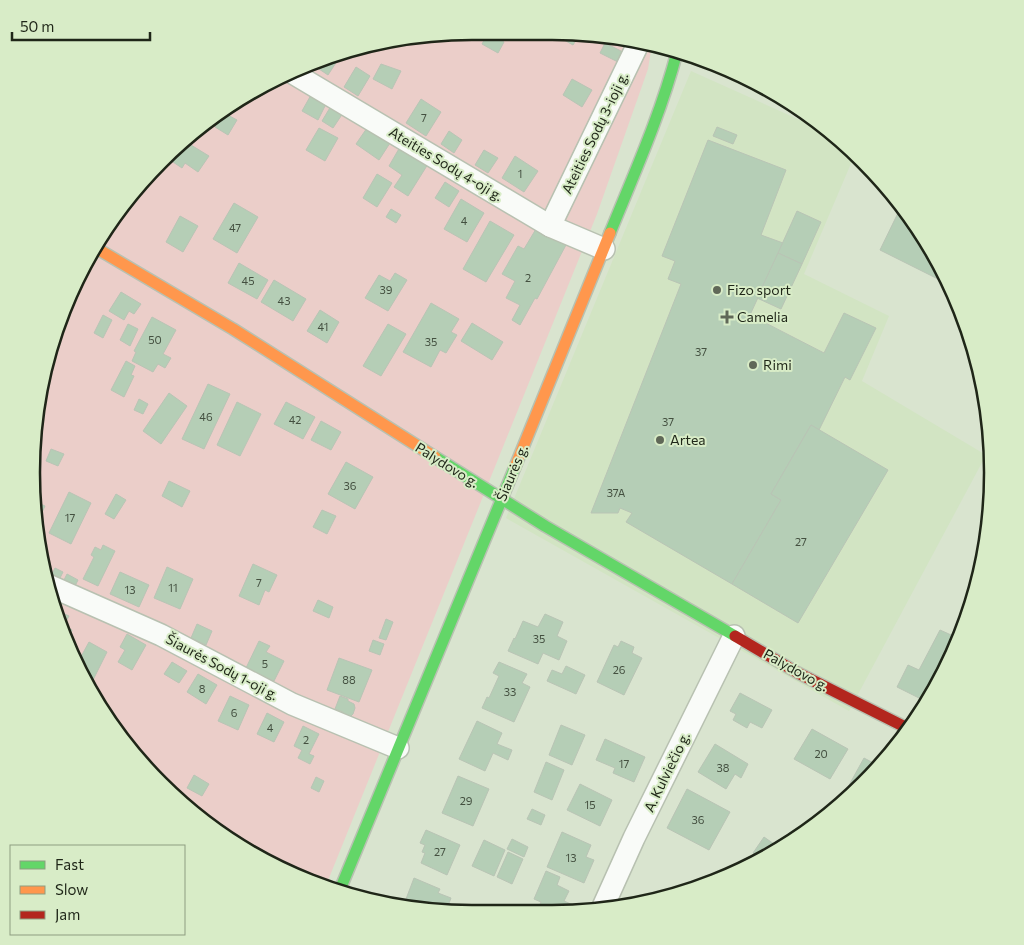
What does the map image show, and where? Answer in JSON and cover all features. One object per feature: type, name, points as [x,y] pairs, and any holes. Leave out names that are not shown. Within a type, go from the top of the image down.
[{"type":"street","name":"Ateities Sodų 3-ioji g.","points":[[550,226],[636,48]]},
{"type":"street","name":"Šiaurės g.","points":[[342,885],[604,249],[654,124],[670,80],[675,59]]},
{"type":"street","name":"Ateities Sodų 4-oji g.","points":[[299,77],[550,226],[604,249]]},
{"type":"street","name":"Palydovo g.","points":[[101,251],[234,329],[545,526],[798,673],[902,726]]},
{"type":"street","name":"Šiaurės Sodų 1-oji g.","points":[[56,589],[161,635],[292,704],[398,748]]},
{"type":"street","name":"A. Kulviečio g.","points":[[605,901],[638,829],[734,636]]},
{"type":"shaded area","points":[[472,40],[552,40],[608,44],[651,52],[648,69],[597,214],[328,880],[281,860],[256,847],[209,816],[187,798],[147,758],[129,736],[98,689],[73,638],[63,612],[48,557],[44,529],[41,501],[41,444],[48,388],[55,361],[63,333],[85,281],[98,256],[129,209],[147,187],[187,147],[209,129],[256,98],[307,73],[361,55],[388,48],[416,44]]},
{"type":"shaded area","points":[[691,71],[806,123],[837,147],[852,162],[804,274],[889,316],[862,381],[983,453],[984,460],[849,711],[506,518]]},
{"type":"building","points":[[484,40],[500,40],[504,42],[498,53],[482,44]]},
{"type":"building","points":[[565,40],[576,41],[573,45]]},
{"type":"building","points":[[605,44],[623,52],[618,62],[600,53]]},
{"type":"building","points":[[336,62],[328,75],[318,69]]},
{"type":"building","points":[[381,64],[401,71],[392,89],[373,79]]},
{"type":"building","points":[[356,67],[370,76],[358,96],[344,87]]},
{"type":"building","points":[[572,79],[592,90],[582,107],[563,95]]},
{"type":"building","points":[[311,95],[326,104],[318,120],[302,111]]},
{"type":"building","points":[[421,99],[441,112],[426,136],[406,123]]},
{"type":"building","points":[[331,106],[343,113],[333,128],[322,121]]},
{"type":"building","points":[[229,115],[237,120],[228,135],[215,127]]},
{"type":"building","points":[[717,127],[737,135],[733,144],[713,136]]},
{"type":"building","points":[[319,128],[338,138],[325,161],[306,150]]},
{"type":"building","points":[[367,128],[390,143],[379,160],[356,144]]},
{"type":"building","points":[[449,131],[462,140],[454,153],[441,144]]},
{"type":"building","name":"Rimi","points":[[708,140],[786,170],[761,235],[783,243],[750,315],[824,353],[844,313],[876,328],[850,380],[845,377],[819,430],[811,425],[771,494],[781,500],[732,584],[626,522],[632,513],[620,508],[618,513],[591,513],[681,284],[668,279],[675,261],[662,256]]},
{"type":"building","points":[[191,145],[209,156],[198,172],[185,163],[182,168],[172,162]]},
{"type":"building","points":[[400,147],[428,164],[408,196],[394,187],[402,175],[389,166]]},
{"type":"building","points":[[484,150],[498,158],[488,173],[475,165]]},
{"type":"building","points":[[515,156],[538,171],[524,192],[502,178]]},
{"type":"building","points":[[377,174],[392,183],[377,207],[363,198]]},
{"type":"building","points":[[445,182],[459,191],[449,207],[435,198]]},
{"type":"building","points":[[461,199],[484,213],[467,242],[444,229]]},
{"type":"building","points":[[234,203],[258,217],[237,253],[213,239]]},
{"type":"building","points":[[391,209],[401,215],[396,223],[386,217]]},
{"type":"building","points":[[797,211],[821,222],[802,264],[778,253]]},
{"type":"building","points":[[898,213],[926,256],[938,279],[880,250]]},
{"type":"building","points":[[180,216],[198,226],[183,252],[166,242]]},
{"type":"building","points":[[490,221],[514,235],[486,282],[463,269]]},
{"type":"building","points":[[536,229],[566,245],[537,299],[535,298],[520,325],[512,320],[520,305],[506,298],[515,281],[502,274],[518,246],[524,249]]},
{"type":"building","points":[[778,253],[802,264],[781,309],[757,298]]},
{"type":"building","points":[[239,263],[268,280],[257,299],[228,283]]},
{"type":"building","points":[[395,273],[407,280],[388,311],[365,298],[379,275],[390,281]]},
{"type":"building","points":[[274,280],[306,299],[293,321],[261,302]]},
{"type":"building","points":[[121,292],[141,304],[134,314],[129,311],[124,320],[109,311]]},
{"type":"building","points":[[431,303],[459,319],[451,332],[457,335],[446,353],[440,350],[431,367],[403,352]]},
{"type":"building","points":[[320,310],[339,322],[327,343],[307,331]]},
{"type":"building","points":[[103,315],[112,320],[103,338],[94,333]]},
{"type":"building","points":[[152,317],[176,330],[163,354],[171,358],[165,368],[158,364],[153,372],[132,361],[136,352],[134,351]]},
{"type":"building","points":[[472,323],[503,342],[492,360],[461,341]]},
{"type":"building","points":[[128,324],[138,329],[130,346],[120,340]]},
{"type":"building","points":[[388,324],[406,334],[381,376],[363,366]]},
{"type":"building","points":[[126,361],[135,366],[131,375],[134,376],[124,397],[111,390]]},
{"type":"building","points":[[208,384],[230,394],[204,449],[182,439]]},
{"type":"building","points":[[169,393],[187,406],[161,444],[143,431]]},
{"type":"building","points":[[139,399],[148,404],[143,414],[134,410]]},
{"type":"building","points":[[237,402],[261,414],[240,456],[217,445]]},
{"type":"building","points":[[286,402],[315,417],[303,439],[274,424]]},
{"type":"building","points":[[321,421],[341,432],[331,450],[311,440]]},
{"type":"building","points":[[811,425],[888,470],[798,623],[732,584],[781,500],[771,494]]},
{"type":"building","points":[[51,449],[64,454],[58,466],[46,461]]},
{"type":"building","points":[[346,462],[373,477],[355,509],[328,494]]},
{"type":"building","points":[[169,481],[190,491],[182,507],[162,496]]},
{"type":"building","points":[[69,492],[91,503],[71,544],[49,533]]},
{"type":"building","points":[[116,494],[126,500],[114,519],[105,514]]},
{"type":"building","points":[[322,510],[336,516],[327,534],[313,527]]},
{"type":"building","points":[[103,545],[115,551],[98,586],[83,579],[94,557],[91,555],[95,547],[101,550]]},
{"type":"building","points":[[253,564],[277,575],[269,592],[265,590],[259,605],[239,596]]},
{"type":"building","points":[[167,567],[193,579],[180,609],[154,598]]},
{"type":"building","points":[[55,568],[63,572],[59,580],[53,577],[52,573]]},
{"type":"building","points":[[120,572],[149,585],[139,607],[110,594]]},
{"type":"building","points":[[67,574],[78,580],[74,588],[63,582]]},
{"type":"building","points":[[318,600],[333,607],[329,618],[313,611]]},
{"type":"building","points":[[64,614],[69,616],[66,621]]},
{"type":"building","points":[[545,614],[563,622],[557,636],[567,641],[559,660],[543,653],[538,664],[508,651],[523,621],[538,627]]},
{"type":"building","points":[[386,619],[393,622],[386,640],[379,638]]},
{"type":"building","points":[[197,624],[212,631],[206,645],[191,638]]},
{"type":"building","points":[[940,630],[952,635],[920,699],[897,687],[908,665],[919,670]]},
{"type":"building","points":[[127,634],[146,645],[132,670],[118,662],[125,650],[120,647]]},
{"type":"building","points":[[373,640],[384,644],[380,655],[369,651]]},
{"type":"building","points":[[259,641],[270,646],[266,652],[284,661],[274,681],[246,668]]},
{"type":"building","points":[[621,641],[634,647],[632,653],[642,658],[624,695],[597,682],[614,645],[618,647]]},
{"type":"building","points":[[89,642],[107,652],[93,680],[85,664],[81,656]]},
{"type":"building","points":[[339,658],[372,670],[359,702],[327,690]]},
{"type":"building","points":[[172,662],[187,671],[179,683],[164,674]]},
{"type":"building","points":[[499,662],[527,674],[522,683],[530,687],[514,722],[482,708],[499,676],[493,673]]},
{"type":"building","points":[[566,666],[585,675],[576,694],[547,681],[552,670],[562,674]]},
{"type":"building","points":[[198,674],[217,685],[206,704],[187,692]]},
{"type":"building","points":[[740,693],[772,710],[762,728],[750,722],[747,728],[733,720],[736,714],[730,711]]},
{"type":"building","points":[[230,696],[249,705],[238,730],[218,721]]},
{"type":"building","points":[[340,696],[354,704],[355,708],[350,717],[335,709]]},
{"type":"building","points":[[267,713],[284,722],[274,742],[257,734]]},
{"type":"building","points":[[477,721],[502,733],[497,744],[512,750],[508,760],[493,753],[485,771],[459,759]]},
{"type":"building","points":[[561,725],[585,735],[572,765],[549,755]]},
{"type":"building","points":[[303,726],[319,734],[309,754],[314,756],[310,764],[298,758],[302,750],[294,746]]},
{"type":"building","points":[[812,729],[848,749],[830,779],[794,759]]},
{"type":"building","points":[[605,739],[645,757],[634,782],[613,773],[615,768],[596,760]]},
{"type":"building","points":[[715,744],[748,764],[741,778],[735,774],[726,789],[698,772]]},
{"type":"building","points":[[864,758],[872,763],[857,778],[848,787]]},
{"type":"building","points":[[546,762],[564,770],[552,800],[534,792]]},
{"type":"building","points":[[194,775],[209,784],[202,796],[187,788]]},
{"type":"building","points":[[458,776],[489,789],[473,826],[442,813]]},
{"type":"building","points":[[316,777],[324,781],[319,792],[311,788]]},
{"type":"building","points":[[580,784],[612,800],[600,826],[567,810]]},
{"type":"building","points":[[687,789],[730,812],[709,850],[667,828]]},
{"type":"building","points":[[532,809],[545,815],[541,825],[527,819]]},
{"type":"building","points":[[426,830],[460,845],[447,875],[421,863],[425,853],[422,852],[425,845],[420,843]]},
{"type":"building","points":[[562,832],[591,845],[586,857],[594,860],[584,883],[547,867]]},
{"type":"building","points":[[764,837],[773,844],[755,854],[753,853]]},
{"type":"building","points":[[512,839],[528,847],[524,857],[507,849]]},
{"type":"building","points":[[484,840],[505,850],[494,876],[472,866]]},
{"type":"building","points":[[508,852],[523,859],[512,884],[497,877]]},
{"type":"building","points":[[546,871],[560,877],[557,885],[569,891],[564,901],[571,904],[540,905],[541,902],[534,899]]},
{"type":"building","points":[[414,878],[440,889],[438,893],[451,898],[449,904],[406,900]]},
{"type":"traffic: fast","points":[[610,233],[655,121],[675,59]]},
{"type":"traffic: fast","points":[[435,457],[545,526],[735,636]]},
{"type":"traffic: fast","points":[[342,885],[515,467]]},
{"type":"traffic: slow","points":[[515,467],[610,233]]},
{"type":"traffic: slow","points":[[101,251],[233,329],[435,457]]},
{"type":"traffic: jam","points":[[735,636],[798,673],[902,726]]},
{"type":"place","name":"Fizo sport","points":[[717,290]]},
{"type":"place","name":"Camelia","points":[[727,317]]},
{"type":"place","name":"Rimi","points":[[753,365]]},
{"type":"place","name":"Artea","points":[[660,440]]}]
